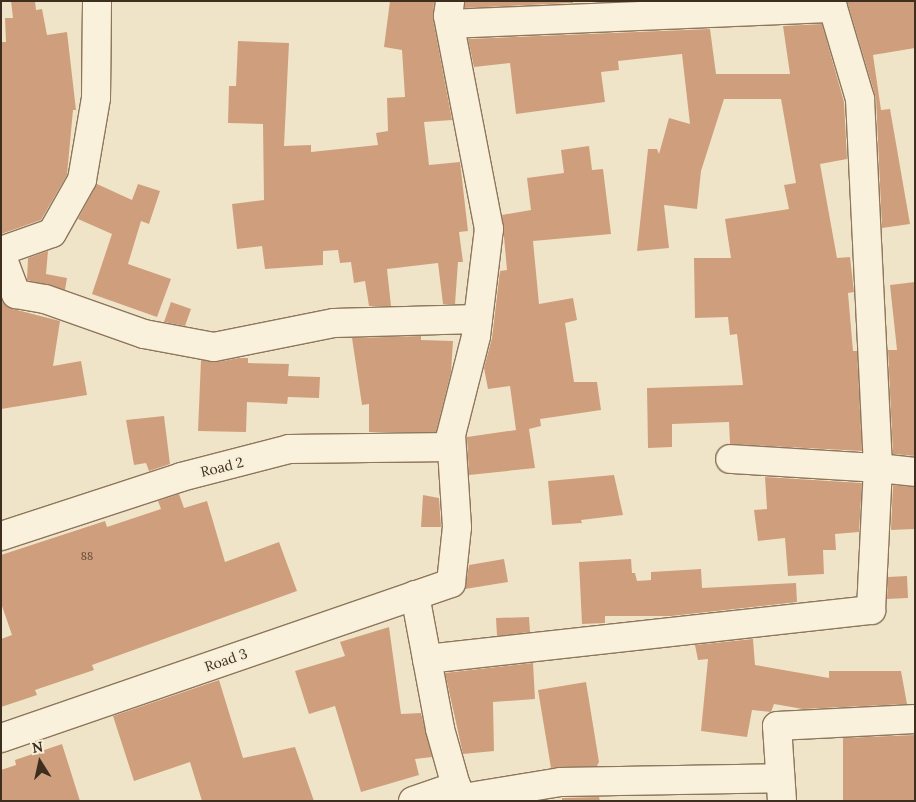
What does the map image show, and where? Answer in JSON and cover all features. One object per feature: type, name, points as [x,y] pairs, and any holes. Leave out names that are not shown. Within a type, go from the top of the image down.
[{"type":"street","points":[[97,1],[96,98],[82,180],[52,233],[1,252],[16,294],[45,299],[144,334],[214,347],[334,323],[478,319]]},
{"type":"street","points":[[426,659],[871,610],[878,468],[860,99],[832,5],[450,13],[489,229],[478,319],[451,435],[451,448]]},
{"type":"street","name":"Road 2","points":[[1,536],[181,477],[289,449],[451,448]]},
{"type":"street","name":"Road 3","points":[[1,738],[452,582],[457,527],[451,448]]},
{"type":"street","points":[[730,459],[915,472]]},
{"type":"street","points":[[415,595],[440,729],[457,795]]},
{"type":"street","points":[[413,801],[561,782],[781,790],[777,726],[915,719]]},
{"type":"building","points":[[11,1],[35,1],[36,10],[42,9],[47,35],[67,32],[76,110],[73,110],[67,175],[41,220],[1,234],[1,42],[6,42],[5,18],[13,18]]},
{"type":"building","points":[[390,1],[434,1],[433,19],[452,120],[424,122],[429,165],[460,162],[468,231],[459,232],[463,262],[458,262],[455,304],[443,304],[438,263],[387,269],[391,306],[369,306],[365,281],[354,283],[351,262],[340,263],[338,250],[323,251],[323,265],[265,269],[262,246],[237,249],[232,204],[264,200],[263,124],[228,123],[229,86],[236,86],[238,41],[289,43],[284,146],[311,145],[311,152],[378,145],[376,133],[388,131],[387,98],[405,97],[402,50],[384,47]]},
{"type":"building","points":[[465,1],[573,1],[573,3],[465,8]]},
{"type":"building","points":[[847,1],[915,1],[915,48],[873,55],[881,110],[890,109],[910,224],[882,228],[876,98]]},
{"type":"building","points":[[822,24],[844,102],[847,159],[820,164],[837,258],[850,257],[854,292],[848,293],[853,351],[857,351],[862,451],[730,444],[729,422],[672,424],[672,447],[648,448],[647,388],[743,385],[737,334],[730,335],[728,317],[695,318],[694,258],[731,258],[725,219],[789,209],[784,185],[796,183],[781,99],[724,99],[701,171],[697,209],[664,205],[669,248],[637,251],[648,149],[657,149],[659,154],[669,118],[690,124],[682,54],[618,61],[619,70],[601,72],[605,102],[516,114],[510,63],[474,67],[468,39],[710,29],[716,74],[790,74],[783,26]]},
{"type":"building","points":[[589,146],[592,170],[603,169],[611,234],[533,241],[539,304],[573,298],[577,320],[565,323],[574,382],[597,382],[601,410],[540,419],[541,426],[529,429],[535,468],[469,475],[467,437],[516,430],[510,386],[488,389],[484,368],[492,338],[500,271],[507,270],[502,215],[531,210],[527,178],[564,173],[561,150]]},
{"type":"building","points":[[97,184],[132,200],[138,184],[160,191],[149,224],[141,221],[128,264],[171,279],[157,317],[92,294],[112,234],[78,219]]},
{"type":"building","points":[[48,251],[46,274],[67,278],[65,290],[27,280],[28,258]]},
{"type":"building","points":[[915,282],[915,456],[893,454],[888,350],[897,350],[890,285]]},
{"type":"building","points":[[1,301],[13,309],[60,321],[53,366],[81,361],[87,395],[1,409]]},
{"type":"building","points":[[171,302],[191,309],[185,326],[164,322]]},
{"type":"building","points":[[421,336],[421,340],[453,341],[451,372],[436,432],[369,432],[369,404],[362,405],[352,338]]},
{"type":"building","points":[[248,358],[248,363],[289,364],[288,376],[320,377],[319,398],[288,397],[287,404],[247,402],[246,432],[198,431],[201,360],[217,362]]},
{"type":"building","points":[[164,416],[170,464],[149,471],[146,463],[134,465],[126,420]]},
{"type":"building","points":[[614,475],[623,515],[581,520],[582,523],[552,525],[548,481]]},
{"type":"building","points":[[765,477],[862,483],[859,532],[835,534],[836,550],[823,550],[824,574],[788,576],[785,538],[758,541],[754,510],[767,509]]},
{"type":"building","points":[[893,485],[915,487],[915,529],[891,530]]},
{"type":"building","points":[[179,494],[184,508],[207,501],[225,562],[279,542],[297,591],[92,665],[94,670],[35,690],[37,695],[1,707],[1,639],[12,635],[1,603],[1,555],[105,521],[107,527],[161,509],[158,501]]},
{"type":"building","points":[[423,495],[439,498],[441,527],[421,527]]},
{"type":"building","points":[[504,559],[508,582],[465,589],[469,565]]},
{"type":"building","points":[[631,559],[632,573],[635,573],[637,581],[651,580],[651,572],[701,569],[702,588],[796,583],[797,602],[671,616],[605,616],[605,623],[582,624],[579,562]]},
{"type":"building","points":[[907,576],[908,598],[887,599],[888,577]]},
{"type":"building","points":[[529,617],[530,632],[497,636],[496,618]]},
{"type":"building","points":[[389,627],[401,714],[421,713],[432,757],[415,759],[419,775],[361,792],[335,706],[309,714],[295,671],[345,656],[340,642]]},
{"type":"building","points":[[753,639],[755,665],[829,678],[829,671],[901,671],[907,704],[803,709],[774,704],[771,712],[752,710],[747,737],[701,731],[708,659],[698,660],[695,645]]},
{"type":"building","points":[[533,663],[535,699],[493,702],[494,751],[463,754],[445,673]]},
{"type":"building","points":[[219,680],[243,758],[295,747],[314,801],[202,801],[190,762],[134,781],[113,716]]},
{"type":"building","points":[[586,682],[599,762],[597,766],[551,768],[538,690]]},
{"type":"building","points":[[915,735],[915,801],[843,801],[843,738]]},
{"type":"building","points":[[62,744],[80,801],[1,801],[1,770],[16,765],[15,760]]},
{"type":"building","points":[[599,797],[600,801],[562,801],[562,798]]}]
